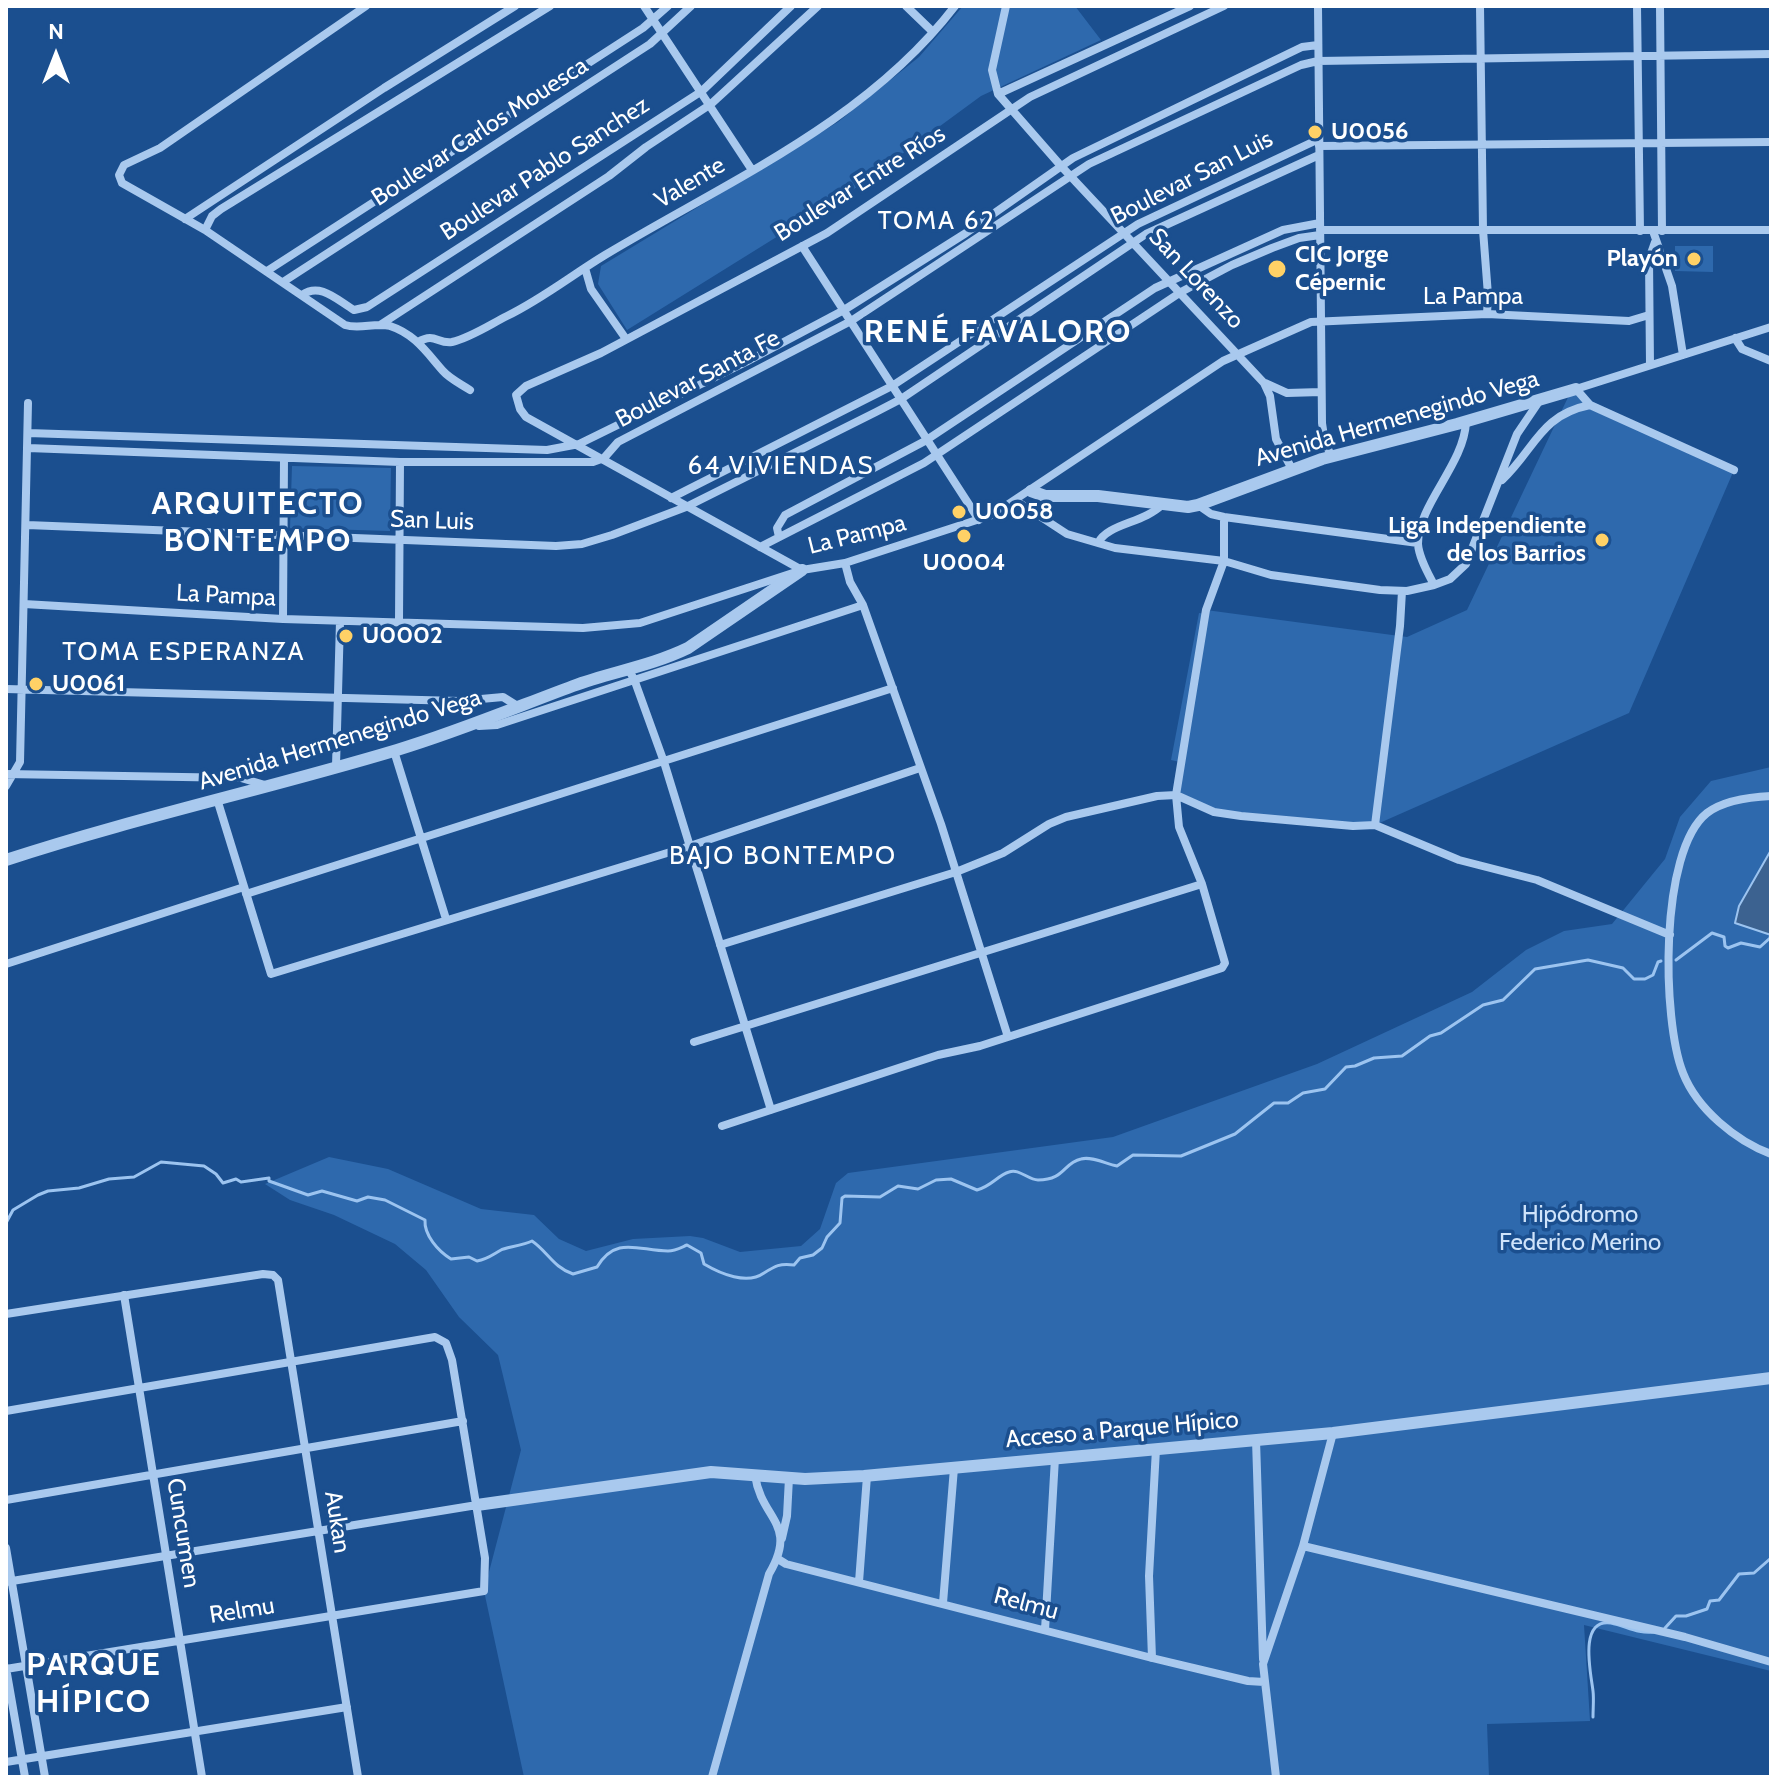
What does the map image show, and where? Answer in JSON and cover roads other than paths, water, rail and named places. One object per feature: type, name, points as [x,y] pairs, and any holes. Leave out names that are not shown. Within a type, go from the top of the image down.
[{"type":"street","points":[[366,6],[160,148],[124,165],[119,175],[122,183],[205,230],[345,325],[358,328],[380,325],[397,329],[418,342],[445,373],[470,390]]},
{"type":"street","points":[[185,219],[515,6]]},
{"type":"street","points":[[205,230],[212,216],[221,209],[550,6]]},
{"type":"street","points":[[644,6],[752,170]]},
{"type":"street","name":"Boulevar Carlos Mouesca","points":[[267,271],[654,20],[668,6]]},
{"type":"street","name":"Boulevar Carlos Mouesca","points":[[283,282],[479,157],[662,33],[691,6]]},
{"type":"street","name":"Boulevar Pablo Sanchez","points":[[302,295],[309,289],[318,289],[354,310],[367,307],[702,91],[791,6]]},
{"type":"street","name":"Boulevar Pablo Sanchez","points":[[380,325],[609,176],[711,104],[818,6]]},
{"type":"street","points":[[906,6],[933,32]]},
{"type":"street","name":"Valente","points":[[418,342],[429,337],[447,342],[462,338],[538,300],[585,268],[849,110],[892,75],[955,6]]},
{"type":"street","points":[[1006,6],[992,70],[998,94],[1190,6]]},
{"type":"street","name":"Boulevar Entre Ríos","points":[[579,444],[526,417],[516,395],[526,386],[626,339],[802,246],[873,204],[1030,97],[1224,6]]},
{"type":"street","points":[[1318,6],[1321,392],[1325,443],[1332,457]]},
{"type":"street","points":[[1480,6],[1487,314]]},
{"type":"street","points":[[1637,6],[1640,231]]},
{"type":"street","points":[[1650,365],[1649,259],[1657,231],[1661,141],[1660,6]]},
{"type":"street","name":"Boulevar Santa Fe","points":[[28,433],[547,450],[579,444],[844,310],[966,233],[1083,153],[1302,47],[1318,45]]},
{"type":"street","name":"Boulevar Santa Fe","points":[[28,448],[400,462],[579,464],[604,458],[618,442],[851,321],[1089,164],[1301,65],[1318,61],[1480,57],[1771,54]]},
{"type":"street","name":"San Lorenzo","points":[[998,94],[1061,166],[1264,383],[1270,396],[1276,439],[1293,471]]},
{"type":"street","points":[[1319,147],[1771,142]]},
{"type":"street","name":"Boulevar San Luis","points":[[671,498],[892,386],[1124,232],[1319,147]]},
{"type":"street","name":"Boulevar San Luis","points":[[686,507],[901,399],[1146,234],[1319,147]]},
{"type":"street","points":[[779,537],[777,528],[785,515],[925,441],[1170,280],[1283,230],[1771,230]]},
{"type":"street","points":[[760,547],[936,455],[1181,292],[1272,248],[1320,230]]},
{"type":"street","points":[[1655,242],[1672,286],[1683,355]]},
{"type":"street","points":[[802,246],[925,441],[979,520]]},
{"type":"street","points":[[585,268],[591,289],[626,339]]},
{"type":"street","name":"La Pampa","points":[[24,604],[340,621],[615,627],[640,623],[802,570],[845,563],[979,520],[1031,491],[1239,353],[1320,320],[1487,314],[1629,321],[1649,315]]},
{"type":"street","name":"Avenida Hermenegindo Vega","points":[[1031,491],[1045,496],[1098,496],[1198,505],[1332,457],[1466,422],[1771,327]]},
{"type":"street","points":[[1735,338],[1742,349],[1771,361]]},
{"type":"street","points":[[1264,383],[1287,393],[1321,392]]},
{"type":"street","points":[[1576,389],[1590,405],[1734,470]]},
{"type":"street","points":[[1015,500],[1067,534],[1115,548],[1224,561],[1271,575],[1402,591],[1434,585],[1450,579],[1466,564],[1517,434],[1540,400]]},
{"type":"street","points":[[6,786],[10,774],[20,762],[28,403]]},
{"type":"street","points":[[1498,483],[1514,468],[1549,422],[1590,405]]},
{"type":"street","points":[[1434,585],[1418,543],[1426,516],[1462,445],[1466,422]]},
{"type":"street","points":[[579,444],[802,570]]},
{"type":"street","points":[[283,619],[284,458]]},
{"type":"street","points":[[399,622],[400,462]]},
{"type":"street","points":[[1098,543],[1102,535],[1110,530],[1139,521],[1163,504]]},
{"type":"street","points":[[1198,505],[1211,514],[1224,517],[1418,543]]},
{"type":"street","name":"San Luis","points":[[27,525],[556,546],[582,544],[686,507]]},
{"type":"street","points":[[722,1126],[938,1055],[1008,1037],[1222,968],[1225,963],[1202,884],[1179,827],[1176,795],[1206,610],[1224,561],[1224,517]]},
{"type":"street","points":[[845,563],[893,688],[1008,1037]]},
{"type":"street","name":"Avenida Hermenegindo Vega","points":[[7,859],[394,751],[588,681],[631,674],[688,648],[802,570]]},
{"type":"street","points":[[1375,825],[1402,591]]},
{"type":"street","points":[[469,726],[497,725],[631,674],[863,605]]},
{"type":"street","points":[[336,766],[340,621]]},
{"type":"street","points":[[631,674],[664,762],[771,1110]]},
{"type":"street","points":[[6,964],[421,838],[893,688]]},
{"type":"street","points":[[6,689],[459,701],[503,697],[519,707]]},
{"type":"street","points":[[394,751],[446,919]]},
{"type":"street","points":[[217,799],[271,974],[690,846],[920,768]]},
{"type":"street","points":[[10,774],[241,778],[266,785]]},
{"type":"street","points":[[720,945],[956,872],[1003,853],[1066,817],[1157,796],[1176,795],[1214,812],[1353,826],[1375,825],[1459,860],[1537,880],[1670,935]]},
{"type":"street","points":[[1771,796],[1738,800],[1708,812],[1696,824],[1685,845],[1677,875],[1670,935],[1668,993],[1670,1020],[1683,1074],[1707,1108],[1737,1137],[1771,1154]]},
{"type":"street","points":[[694,1042],[1202,884]]},
{"type":"street","name":"Aukan","points":[[124,1295],[263,1274],[273,1275],[278,1280],[358,1777]]},
{"type":"street","points":[[6,1314],[124,1295]]},
{"type":"street","name":"Cuncumen","points":[[124,1295],[202,1777]]},
{"type":"street","points":[[6,1411],[435,1337],[446,1343],[452,1360],[477,1505],[9,1581]]},
{"type":"street","name":"Acceso a Parque Hípico","points":[[477,1505],[686,1474],[711,1472],[789,1478],[867,1476],[1333,1433],[1771,1378]]},
{"type":"street","points":[[6,1500],[463,1421]]},
{"type":"street","points":[[1263,1664],[1303,1546],[1333,1433]]},
{"type":"street","points":[[1256,1440],[1264,1682],[1276,1777]]},
{"type":"street","points":[[1152,1658],[1148,1585],[1156,1449]]},
{"type":"street","points":[[1045,1630],[1055,1458]]},
{"type":"street","points":[[943,1603],[954,1468]]},
{"type":"street","points":[[755,1475],[756,1485],[782,1538]]},
{"type":"street","points":[[859,1582],[867,1476]]},
{"type":"street","points":[[712,1777],[769,1574],[778,1559],[787,1516],[789,1478]]},
{"type":"street","name":"Relmu","points":[[6,1669],[484,1591],[485,1558],[477,1505]]},
{"type":"street","points":[[1303,1546],[1685,1637],[1771,1662]]},
{"type":"street","points":[[6,1548],[9,1581],[45,1777]]},
{"type":"street","name":"Relmu","points":[[778,1559],[786,1564],[1152,1658],[1264,1682]]},
{"type":"street","points":[[6,1669],[25,1777]]},
{"type":"street","points":[[6,1762],[347,1707]]},
{"type":"waterway","points":[[1676,960],[1712,933],[1724,937],[1728,948],[1741,943],[1760,947],[1771,933]]},
{"type":"waterway","points":[[6,1223],[13,1210],[48,1191],[134,1177],[161,1162],[204,1166],[223,1183],[236,1179],[241,1182],[269,1178],[269,1181],[308,1195],[322,1191],[357,1201],[368,1197],[385,1200],[425,1220],[433,1242],[451,1259],[469,1257],[477,1261],[532,1241],[561,1268],[573,1274],[597,1267],[604,1257],[620,1248],[668,1251],[687,1245],[701,1253],[704,1264],[711,1268],[734,1277],[750,1278],[778,1266],[794,1265],[800,1258],[813,1255],[822,1248],[840,1223],[842,1198],[845,1196],[880,1197],[898,1186],[918,1189],[936,1180],[951,1179],[977,1190],[1013,1171],[1034,1179],[1054,1177],[1070,1164],[1085,1158],[1117,1166],[1133,1155],[1181,1156],[1235,1134],[1274,1103],[1288,1103],[1303,1093],[1325,1089],[1346,1067],[1374,1058],[1402,1056],[1483,1005],[1503,1000],[1535,969],[1588,960],[1623,968],[1634,979],[1645,979],[1653,975],[1661,961]]},
{"type":"waterway","points":[[1665,1628],[1676,1616],[1707,1609],[1710,1601],[1719,1600],[1739,1574],[1754,1573],[1771,1558]]},
{"type":"waterway","points":[[1593,1717],[1589,1649],[1594,1629],[1611,1623],[1637,1631],[1654,1632]]},
{"type":"place","name":"U0056","points":[[1315,132]]},
{"type":"place","name":"Playón","points":[[1694,259]]},
{"type":"place","name":"CIC Jorge Cépernic","points":[[1277,269]]},
{"type":"place","name":"U0058","points":[[959,512]]},
{"type":"place","name":"U0004","points":[[964,536]]},
{"type":"place","name":"Liga Independiente de los Barrios","points":[[1602,540]]},
{"type":"place","name":"U0002","points":[[346,636]]},
{"type":"place","name":"U0061","points":[[36,684]]},
{"type":"district","name":"TOMA 62","points":[[937,221]]},
{"type":"district","name":"RENÉ FAVALORO","points":[[998,333]]},
{"type":"district","name":"64 VIVIENDAS","points":[[781,466]]},
{"type":"district","name":"ARQUITECTO BONTEMPO","points":[[258,524]]},
{"type":"district","name":"TOMA ESPERANZA","points":[[184,652]]},
{"type":"district","name":"BAJO BONTEMPO","points":[[783,856]]},
{"type":"district","name":"PARQUE HÍPICO","points":[[94,1684]]},
{"type":"park label","name":"Hipódromo Federico Merino","points":[[1580,1229]]}]
